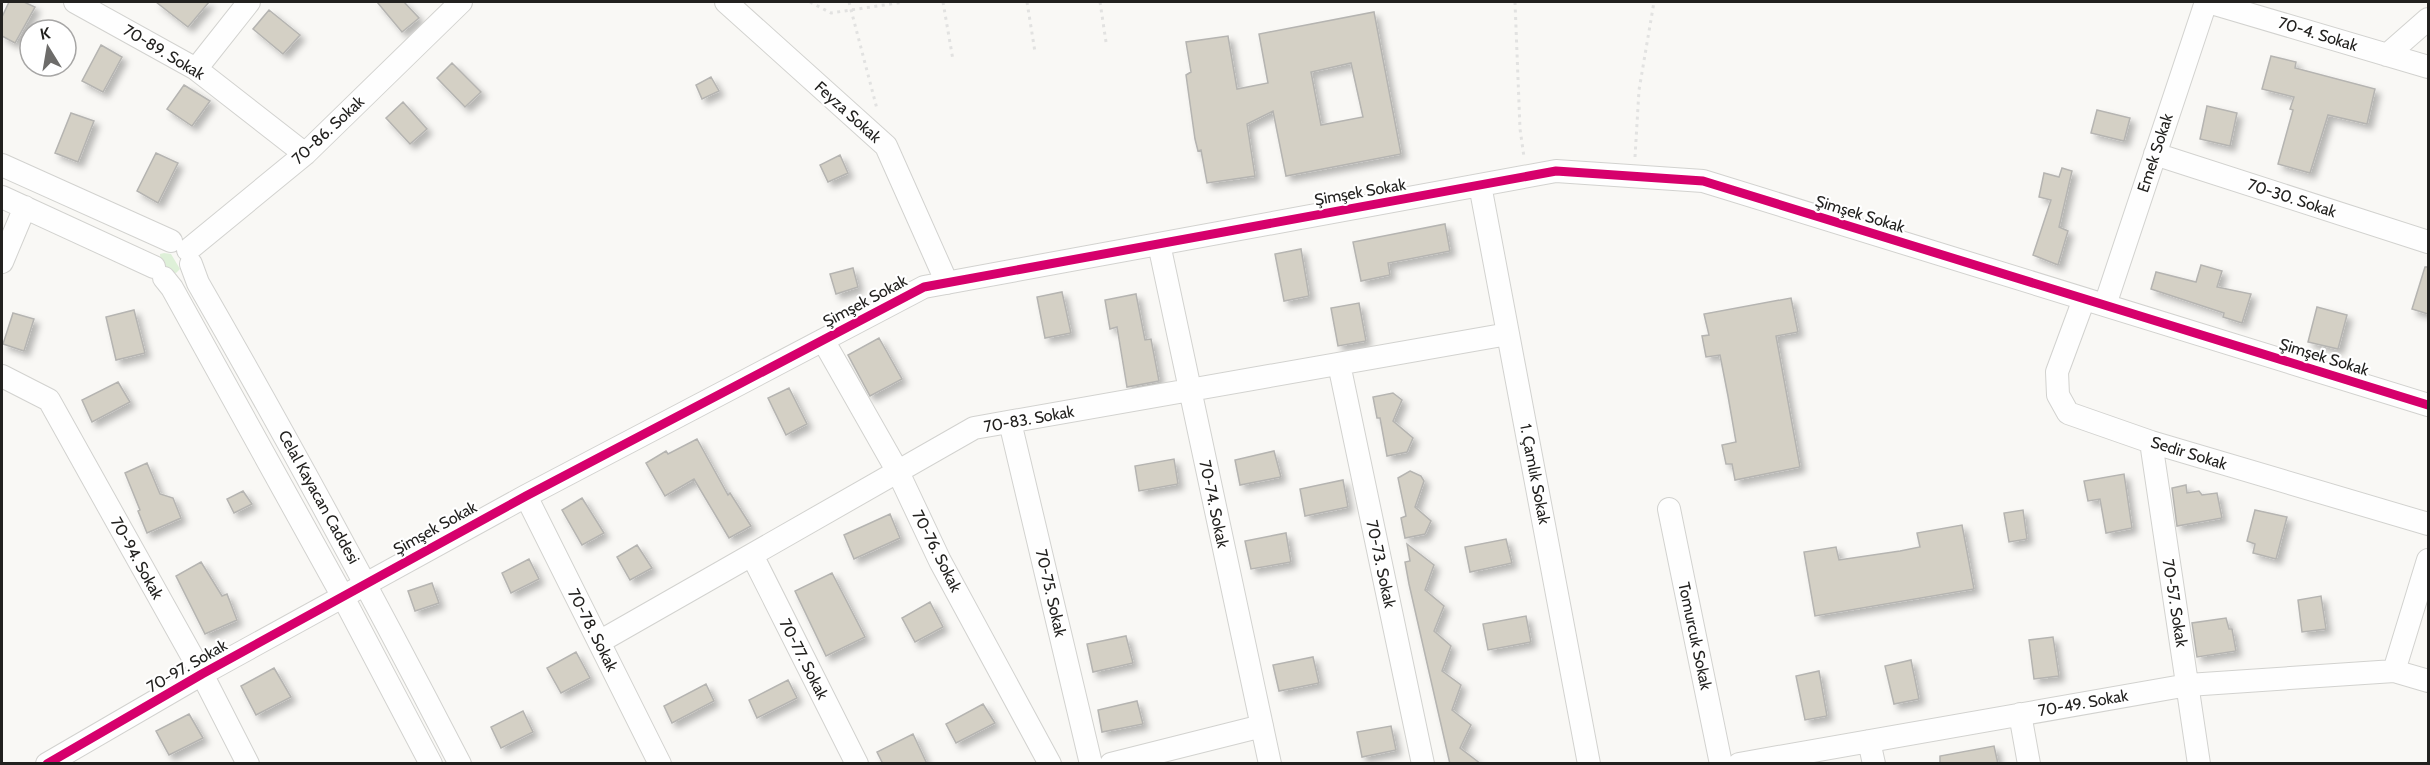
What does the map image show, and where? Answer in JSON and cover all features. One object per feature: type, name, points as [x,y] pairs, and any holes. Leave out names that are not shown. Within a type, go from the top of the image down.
[{"type":"street","name":"70-89. Sokak","points":[[75,2],[196,69],[305,154]]},
{"type":"street","points":[[196,69],[249,2]]},
{"type":"street","name":"70-86. Sokak","points":[[184,252],[305,154],[461,2]]},
{"type":"street","name":"Feyza Sokak","points":[[726,2],[886,146],[947,283]]},
{"type":"street","name":"70-4. Sokak","points":[[2207,2],[2428,67]]},
{"type":"street","name":"Emek Sokak","points":[[2095,302],[2155,154],[2207,2]]},
{"type":"street","points":[[2386,55],[2428,19]]},
{"type":"street","name":"70-30. Sokak","points":[[2155,154],[2428,242]]},
{"type":"street","points":[[2,165],[184,252]]},
{"type":"street","name":"Şimşek Sokak","points":[[343,597],[526,496],[924,287],[1556,171],[1702,181],[2428,405]]},
{"type":"street","name":"1. Çamlık Sokak","points":[[1480,185],[1589,764]]},
{"type":"street","points":[[2,197],[174,280],[183,277],[184,252]]},
{"type":"street","points":[[2,262],[25,207]]},
{"type":"street","name":"70-74. Sokak","points":[[1159,244],[1270,764]]},
{"type":"street","points":[[159,273],[155,252],[161,245],[184,252]]},
{"type":"street","name":"Celal Kayacan Caddesi","points":[[184,252],[198,283],[266,400],[366,584],[460,764]]},
{"type":"street","name":"Celal Kayacan Caddesi","points":[[159,273],[172,288],[343,597],[430,764]]},
{"type":"street","name":"Sedir Sokak","points":[[2095,302],[2057,372],[2058,395],[2068,413],[2151,442],[2428,524]]},
{"type":"street","name":"70-83. Sokak","points":[[599,642],[974,429],[1508,333]]},
{"type":"street","name":"70-76. Sokak","points":[[823,340],[898,472],[940,561],[1050,764]]},
{"type":"street","name":"70-73. Sokak","points":[[1339,364],[1423,764]]},
{"type":"street","name":"70-94. Sokak","points":[[2,376],[49,400],[202,674],[248,764]]},
{"type":"street","name":"70-75. Sokak","points":[[1010,422],[1091,764]]},
{"type":"street","name":"70-57. Sokak","points":[[2151,442],[2199,764]]},
{"type":"street","name":"70-78. Sokak","points":[[526,496],[660,764]]},
{"type":"street","name":"Tomurcuk Sokak","points":[[1669,509],[1721,764]]},
{"type":"street","name":"70-77. Sokak","points":[[752,555],[857,764]]},
{"type":"street","points":[[2394,671],[2428,560]]},
{"type":"street","name":"70-97. Sokak","points":[[53,762],[202,674],[343,597]]},
{"type":"street","name":"70-49. Sokak","points":[[1739,764],[2188,685],[2394,671],[2428,681]]},
{"type":"street","points":[[2020,714],[2029,764]]},
{"type":"street","points":[[1111,764],[1262,726]]},
{"type":"street","points":[[1869,741],[1874,764]]},
{"type":"path","points":[[810,2],[831,14],[904,2]]},
{"type":"path","points":[[849,2],[878,112]]},
{"type":"path","points":[[944,2],[953,60]]},
{"type":"path","points":[[1027,2],[1035,52]]},
{"type":"path","points":[[1100,2],[1106,42]]},
{"type":"path","points":[[1515,2],[1520,129],[1527,177]]},
{"type":"path","points":[[1636,177],[1639,90],[1654,2]]},
{"type":"green space","points":[[160,254],[171,254],[180,269],[176,273],[167,270],[162,264]]},
{"type":"building","points":[[9,2],[24,2],[35,7],[29,18],[18,18],[18,38],[15,43],[2,36],[2,17]]},
{"type":"building","points":[[156,2],[209,2],[188,27]]},
{"type":"building","points":[[377,2],[404,2],[419,18],[402,32]]},
{"type":"building","points":[[269,10],[300,35],[283,54],[253,29]]},
{"type":"building","points":[[1374,12],[1401,154],[1286,176],[1273,111],[1247,124],[1255,176],[1207,183],[1201,150],[1198,151],[1195,139],[1186,75],[1191,72],[1186,42],[1228,36],[1237,89],[1268,83],[1259,34]],"holes":[[[1351,63],[1363,117],[1321,125],[1311,72]]]},
{"type":"building","points":[[101,45],[122,57],[103,92],[82,81]]},
{"type":"building","points":[[2271,56],[2296,62],[2295,68],[2375,89],[2367,124],[2328,115],[2310,173],[2278,164],[2293,110],[2290,109],[2294,97],[2262,89]]},
{"type":"building","points":[[452,63],[481,92],[465,107],[437,78]]},
{"type":"building","points":[[711,77],[719,91],[702,99],[696,85]]},
{"type":"building","points":[[184,85],[210,101],[192,126],[167,109]]},
{"type":"building","points":[[403,102],[427,129],[410,144],[386,118]]},
{"type":"building","points":[[2207,106],[2237,113],[2230,146],[2200,139]]},
{"type":"building","points":[[2097,110],[2130,118],[2124,141],[2091,133]]},
{"type":"building","points":[[71,113],[94,121],[78,162],[55,153]]},
{"type":"building","points":[[156,153],[178,163],[158,203],[137,191]]},
{"type":"building","points":[[840,155],[848,173],[828,182],[820,165]]},
{"type":"building","points":[[2062,168],[2072,171],[2059,227],[2068,231],[2058,265],[2033,255],[2051,200],[2039,197],[2044,173],[2059,177]]},
{"type":"building","points":[[1445,224],[1450,251],[1388,263],[1390,275],[1361,281],[1353,242]]},
{"type":"building","points":[[1301,249],[1309,296],[1284,301],[1275,254]]},
{"type":"building","points":[[2201,265],[2222,271],[2217,287],[2251,294],[2242,323],[2223,317],[2224,313],[2151,289],[2156,272],[2196,282]]},
{"type":"building","points":[[2425,267],[2428,267],[2428,314],[2412,309]]},
{"type":"building","points":[[853,268],[858,287],[836,294],[830,274]]},
{"type":"building","points":[[1062,292],[1071,333],[1045,338],[1037,297]]},
{"type":"building","points":[[1136,294],[1145,340],[1151,339],[1159,381],[1127,387],[1117,327],[1110,329],[1105,300]]},
{"type":"building","points":[[1791,298],[1798,332],[1776,336],[1800,467],[1735,480],[1732,464],[1726,464],[1722,445],[1736,442],[1728,396],[1720,355],[1706,357],[1702,336],[1709,335],[1704,314]]},
{"type":"building","points":[[1359,303],[1366,341],[1338,346],[1331,308]]},
{"type":"building","points":[[2317,307],[2347,315],[2338,349],[2308,342]]},
{"type":"building","points":[[134,310],[145,353],[116,360],[106,317]]},
{"type":"building","points":[[13,313],[34,319],[24,351],[3,344]]},
{"type":"building","points":[[879,338],[902,379],[870,396],[848,355]]},
{"type":"building","points":[[118,382],[130,402],[92,422],[82,400]]},
{"type":"building","points":[[789,388],[807,424],[786,435],[768,398]]},
{"type":"building","points":[[1393,393],[1402,400],[1393,421],[1413,438],[1407,452],[1387,456],[1380,418],[1377,418],[1373,397]]},
{"type":"building","points":[[697,439],[728,495],[730,493],[751,526],[729,538],[694,479],[665,496],[646,463],[666,451],[668,454]]},
{"type":"building","points":[[1274,451],[1281,477],[1240,485],[1235,460]]},
{"type":"building","points":[[1174,459],[1178,484],[1139,491],[1135,466]]},
{"type":"building","points":[[147,463],[160,494],[173,498],[181,518],[147,533],[125,473]]},
{"type":"building","points":[[1410,471],[1421,476],[1424,481],[1415,507],[1431,521],[1425,534],[1405,538],[1401,518],[1406,516],[1398,478]]},
{"type":"building","points":[[2124,474],[2132,528],[2106,533],[2100,499],[2088,501],[2084,481]]},
{"type":"building","points":[[1343,480],[1348,507],[1305,516],[1300,489]]},
{"type":"building","points":[[2186,485],[2187,493],[2199,491],[2202,495],[2217,493],[2222,518],[2177,526],[2172,488]]},
{"type":"building","points":[[243,491],[252,504],[234,513],[227,499]]},
{"type":"building","points":[[582,498],[604,533],[582,545],[562,510]]},
{"type":"building","points":[[2023,510],[2027,539],[2009,542],[2004,513]]},
{"type":"building","points":[[2255,510],[2287,517],[2276,559],[2253,553],[2255,544],[2247,541]]},
{"type":"building","points":[[890,514],[900,538],[854,559],[844,535]]},
{"type":"building","points":[[1962,525],[1974,589],[1815,616],[1804,552],[1836,547],[1839,560],[1900,551],[1920,547],[1917,533]]},
{"type":"building","points":[[1286,533],[1291,562],[1251,569],[1245,541]]},
{"type":"building","points":[[1506,539],[1512,563],[1470,572],[1465,547]]},
{"type":"building","points":[[1407,544],[1434,565],[1425,590],[1444,606],[1434,631],[1451,646],[1442,671],[1461,685],[1452,710],[1471,725],[1460,748],[1481,764],[1450,764],[1409,584],[1405,562],[1410,561]]},
{"type":"building","points":[[637,545],[652,568],[630,580],[617,557]]},
{"type":"building","points":[[529,559],[539,579],[511,593],[502,573]]},
{"type":"building","points":[[201,562],[222,596],[227,594],[237,620],[205,634],[176,576]]},
{"type":"building","points":[[832,573],[865,637],[826,656],[795,591]]},
{"type":"building","points":[[432,583],[439,603],[415,611],[408,591]]},
{"type":"building","points":[[2321,596],[2326,629],[2302,632],[2298,600]]},
{"type":"building","points":[[930,602],[943,627],[915,642],[902,618]]},
{"type":"building","points":[[1526,616],[1531,642],[1488,650],[1483,624]]},
{"type":"building","points":[[2226,618],[2229,629],[2232,629],[2236,651],[2197,657],[2192,623]]},
{"type":"building","points":[[1126,636],[1133,663],[1093,672],[1087,644]]},
{"type":"building","points":[[2053,637],[2059,676],[2034,679],[2029,640]]},
{"type":"building","points":[[576,652],[590,678],[561,693],[547,668]]},
{"type":"building","points":[[1313,657],[1319,683],[1279,691],[1273,665]]},
{"type":"building","points":[[1911,660],[1919,699],[1894,704],[1885,666]]},
{"type":"building","points":[[274,668],[291,697],[256,715],[241,686]]},
{"type":"building","points":[[1819,671],[1827,716],[1805,720],[1796,676]]},
{"type":"building","points":[[788,680],[797,698],[757,718],[749,700]]},
{"type":"building","points":[[706,684],[714,701],[672,723],[664,706]]},
{"type":"building","points":[[1137,701],[1143,724],[1102,732],[1098,710]]},
{"type":"building","points":[[983,704],[995,723],[956,743],[946,724]]},
{"type":"building","points":[[523,711],[533,732],[501,748],[491,727]]},
{"type":"building","points":[[189,714],[203,738],[169,755],[156,731]]},
{"type":"building","points":[[1391,726],[1396,750],[1362,757],[1357,732]]},
{"type":"building","points":[[913,734],[927,764],[883,764],[877,752]]},
{"type":"building","points":[[1994,746],[1998,764],[1940,764],[1940,756]]},
{"type":"cycle path","points":[[47,764],[202,674],[526,496],[924,287],[1556,171],[1703,181],[2428,405]]}]
